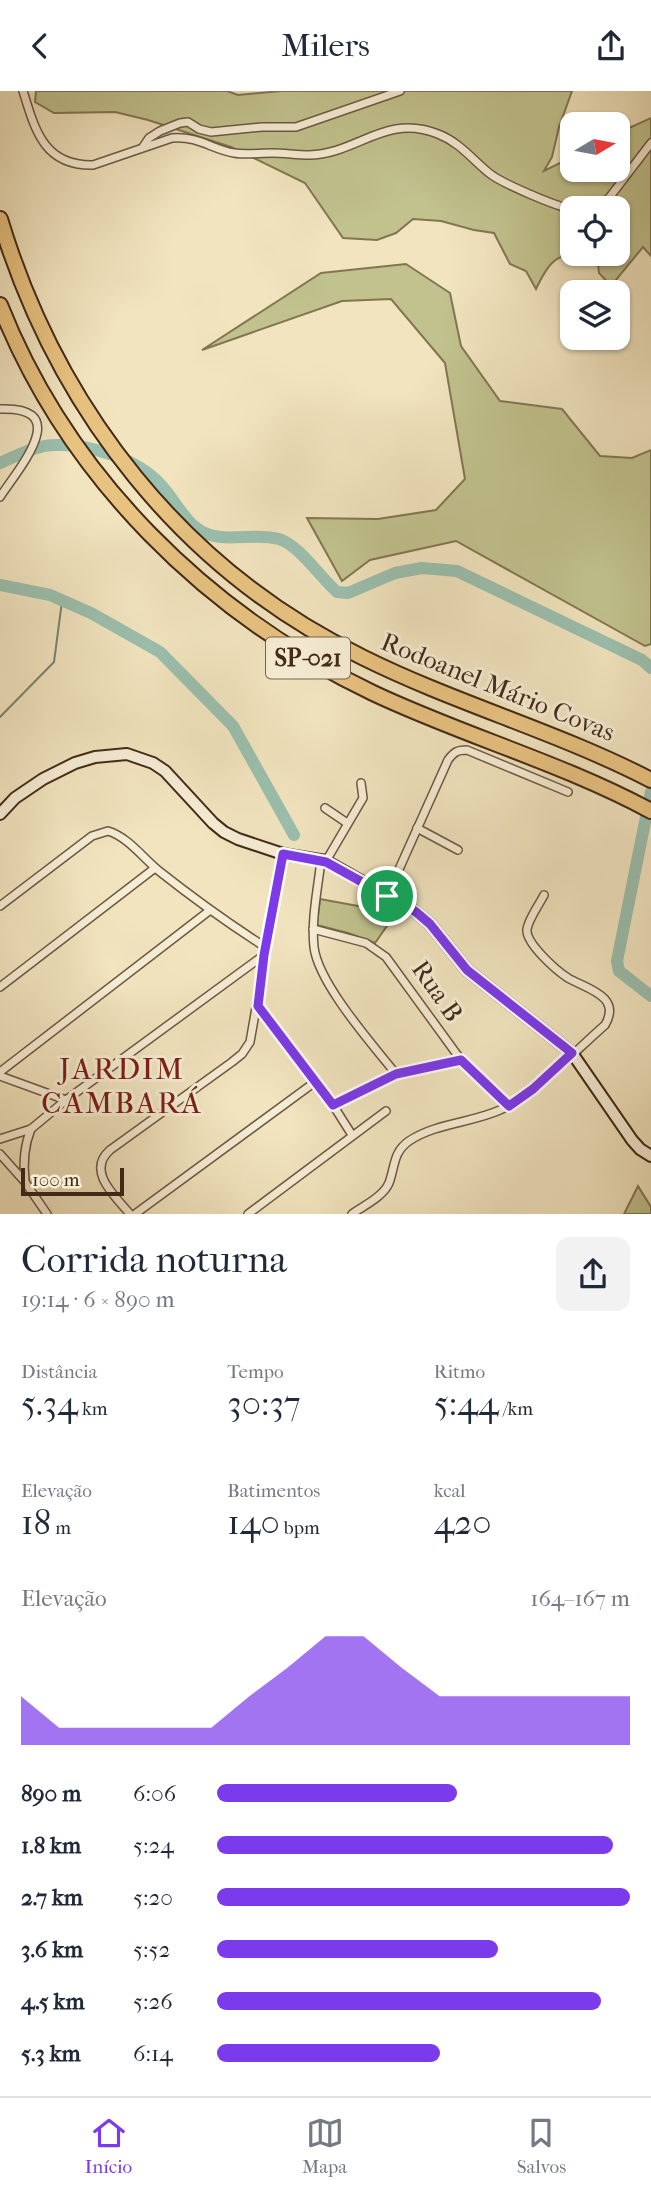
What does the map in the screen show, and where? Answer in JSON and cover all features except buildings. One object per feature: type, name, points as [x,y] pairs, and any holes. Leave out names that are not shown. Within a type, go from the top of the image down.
[{"type":"highway","name":"Rodoanel Mário Covas","points":[[0,219],[16,268],[46,338],[83,407],[135,478],[182,530],[244,584],[275,607],[334,643],[384,668],[582,748],[651,780]]},
{"type":"highway","name":"Rodoanel Mário Covas","points":[[0,305],[44,395],[96,472],[153,538],[220,600],[302,655],[373,692],[566,770],[651,811]]},
{"type":"main road","points":[[0,814],[15,798],[57,772],[95,757],[127,754],[153,762],[224,832],[283,854],[324,861],[416,912],[430,924],[467,970],[572,1053],[632,1140],[651,1156]]},
{"type":"street","points":[[23,91],[33,126],[41,141],[57,158],[82,165],[93,165],[182,138],[203,141],[236,153],[309,155],[330,152],[402,127],[438,134],[457,144],[490,175],[560,205]]},
{"type":"street","points":[[142,148],[149,138],[180,123],[188,122],[211,132],[296,127],[400,91]]},
{"type":"street","points":[[611,196],[651,143]]},
{"type":"street","points":[[0,409],[20,410],[29,414],[39,429],[25,459],[0,497]]},
{"type":"street","points":[[387,896],[453,753],[467,750],[568,792]]},
{"type":"street","points":[[361,783],[363,798],[324,861],[313,929],[314,950],[322,973],[396,1074]]},
{"type":"street","points":[[325,808],[347,823]]},
{"type":"street","points":[[417,828],[458,850]]},
{"type":"street","points":[[0,906],[92,836],[114,832],[209,911],[265,951]]},
{"type":"street","points":[[283,854],[250,1042],[242,1054],[104,1155],[100,1161],[101,1176],[132,1214],[315,1083]]},
{"type":"street","points":[[0,987],[155,868]]},
{"type":"street","points":[[352,1214],[377,1196],[389,1183],[392,1164],[405,1143],[428,1131],[497,1112],[509,1106],[533,1089],[605,1025],[609,1018],[606,1000],[592,989],[561,973],[528,938],[528,924],[544,895]]},
{"type":"street","points":[[0,1074],[209,911]]},
{"type":"street","name":"Rua B","points":[[313,929],[366,943],[377,949],[394,965],[461,1060],[509,1106]]},
{"type":"street","points":[[0,1139],[31,1129],[265,951]]},
{"type":"street","points":[[258,1006],[333,1105],[352,1135]]},
{"type":"street","points":[[333,1105],[396,1074],[461,1060]]},
{"type":"street","points":[[0,1074],[66,1100]]},
{"type":"street","points":[[248,1214],[386,1111]]},
{"type":"street","points":[[25,1182],[24,1158],[31,1129]]},
{"type":"street","points":[[0,1154],[25,1182],[47,1214]]},
{"type":"green space","points":[[36,91],[227,91],[238,95],[281,91],[572,91],[564,112],[560,112],[560,124],[552,157],[544,171],[560,163],[560,182],[630,182],[630,128],[651,118],[651,256],[643,247],[630,263],[630,196],[560,196],[560,258],[547,269],[536,289],[526,271],[510,264],[494,233],[441,221],[413,219],[396,233],[377,240],[343,238],[305,183],[231,147],[115,112],[54,113],[35,102]]},
{"type":"green space","points":[[406,264],[450,293],[461,346],[500,401],[562,409],[600,456],[632,458],[651,450],[651,644],[645,646],[456,541],[370,560],[342,581],[307,518],[378,519],[436,510],[465,479],[445,363],[391,299],[342,301],[202,350],[321,273]]},
{"type":"green space","points":[[598,266],[627,266],[616,280],[605,280],[599,273]]},
{"type":"green space","points":[[320,899],[396,913],[375,943],[317,925]]},
{"type":"green space","points":[[638,1186],[651,1207],[651,1214],[624,1214]]},
{"type":"waterway","points":[[0,463],[48,445],[98,450],[127,461],[152,476],[186,518],[205,533],[223,537],[270,537],[287,542],[302,554],[337,592],[348,593],[395,573],[422,568],[457,571],[642,660],[651,668]]},
{"type":"waterway","points":[[0,585],[50,595],[91,613],[160,652],[233,726],[294,835]]},
{"type":"waterway","points":[[0,717],[54,662],[62,601]]},
{"type":"waterway","points":[[651,792],[617,961],[619,971],[651,996]]},
{"type":"district","name":"JARDIM CAMBARÁ","points":[[122,1086]]},
{"type":"route","points":[[283,854],[326,862],[387,896],[416,912],[440,935],[467,970],[572,1053],[533,1089],[509,1106],[461,1060],[396,1074],[333,1105],[258,1006],[264,955],[283,854]]}]
